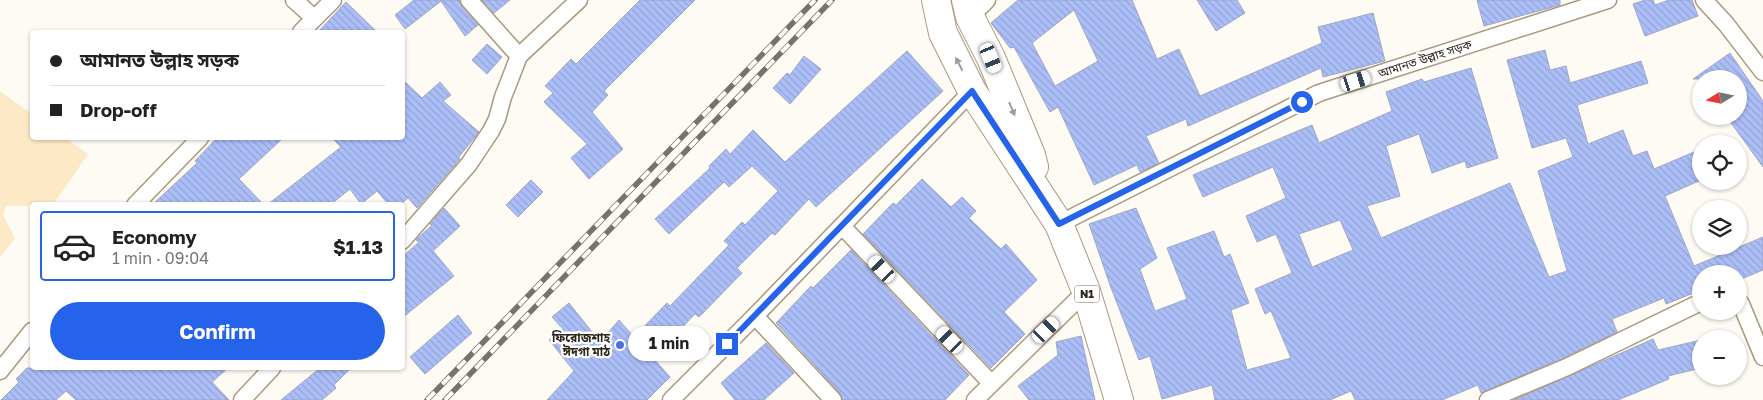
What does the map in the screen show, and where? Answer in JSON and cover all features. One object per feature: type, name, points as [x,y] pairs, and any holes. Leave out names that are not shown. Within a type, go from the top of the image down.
[{"type":"highway","name":"N1","points":[[936,0],[942,33],[972,91],[1059,224],[1086,291],[1119,400]]},
{"type":"highway","name":"N1","points":[[974,6],[991,58],[1031,155],[1040,195]]},
{"type":"street","points":[[294,0],[314,18]]},
{"type":"street","points":[[303,30],[333,0]]},
{"type":"street","points":[[469,0],[519,56]]},
{"type":"street","points":[[405,238],[469,164],[491,132],[519,56],[580,0]]},
{"type":"street","name":"আমানত উল্লাহ সড়ক","points":[[1059,224],[1319,93],[1608,0]]},
{"type":"street","points":[[1704,0],[1763,72]]},
{"type":"street","points":[[671,400],[755,316],[972,91]]},
{"type":"street","points":[[138,202],[198,140]]},
{"type":"street","points":[[842,226],[991,383]]},
{"type":"street","points":[[975,400],[1086,291]]},
{"type":"street","points":[[1488,400],[1567,366],[1692,306]]},
{"type":"street","points":[[755,316],[833,400]]},
{"type":"street","points":[[1747,318],[1763,357]]},
{"type":"street","points":[[0,371],[30,334]]},
{"type":"street","points":[[242,400],[270,370]]},
{"type":"shaded area","points":[[0,91],[30,113],[30,140],[68,140],[88,154],[55,202],[30,202],[30,205],[6,206],[3,215],[15,238],[0,257]]},
{"type":"building","points":[[414,0],[459,0],[462,7],[478,25],[465,36],[441,1],[405,29],[395,15]]},
{"type":"building","points":[[482,0],[510,0],[494,13]]},
{"type":"building","points":[[640,0],[695,0],[604,91],[608,95],[592,112],[623,149],[589,179],[571,158],[587,144],[544,102],[553,93],[545,86],[571,59],[576,64]]},
{"type":"building","points":[[1018,0],[1132,0],[1157,59],[1179,49],[1200,96],[1322,43],[1318,27],[1373,13],[1385,61],[1323,77],[1321,68],[1188,126],[1186,119],[1146,136],[1159,163],[1140,172],[1137,165],[1094,185],[1058,107],[1050,112],[1014,47],[1010,48],[991,23]],"holes":[[[1074,10],[1098,61],[1055,86],[1032,43]]]},
{"type":"building","points":[[1197,0],[1237,0],[1245,13],[1216,31]]},
{"type":"building","points":[[1477,0],[1560,0],[1560,5],[1484,26]]},
{"type":"building","points":[[1645,0],[1653,0],[1655,5],[1669,0],[1692,0],[1698,16],[1645,36],[1633,4]]},
{"type":"building","points":[[346,2],[375,30],[320,30]]},
{"type":"building","points":[[487,44],[502,57],[487,74],[472,60]]},
{"type":"building","points":[[1545,50],[1550,70],[1566,66],[1570,83],[1641,61],[1648,83],[1577,105],[1588,144],[1623,130],[1633,156],[1647,151],[1654,169],[1692,153],[1692,184],[1665,196],[1694,265],[1692,265],[1692,294],[1666,304],[1664,298],[1612,319],[1617,332],[1563,358],[1481,393],[1478,385],[1442,400],[1355,400],[1351,391],[1330,400],[1215,400],[1212,385],[1162,399],[1150,356],[1139,360],[1089,224],[1136,208],[1157,258],[1140,269],[1155,311],[1187,299],[1167,248],[1214,231],[1224,257],[1230,254],[1249,303],[1231,310],[1247,370],[1291,358],[1271,311],[1265,314],[1255,289],[1292,273],[1276,234],[1257,242],[1246,216],[1286,198],[1273,167],[1203,197],[1193,175],[1312,125],[1319,143],[1392,111],[1386,92],[1422,79],[1424,82],[1471,68],[1498,158],[1467,168],[1465,161],[1432,173],[1419,134],[1386,146],[1400,196],[1367,206],[1381,238],[1510,183],[1549,277],[1567,271],[1538,171],[1573,157],[1566,138],[1532,148],[1507,60]],"holes":[[[1340,220],[1353,250],[1312,267],[1299,234]]]},
{"type":"building","points":[[907,51],[943,91],[816,207],[809,199],[775,235],[772,233],[737,268],[742,273],[699,317],[695,314],[653,358],[670,377],[647,400],[547,400],[574,371],[549,340],[563,329],[552,317],[569,303],[600,342],[619,320],[634,337],[667,303],[670,306],[729,245],[724,241],[742,222],[745,225],[778,191],[752,166],[729,187],[724,182],[669,234],[655,219],[710,168],[709,166],[726,149],[730,154],[753,130],[785,162]]},
{"type":"building","points":[[1730,53],[1742,70],[1706,70]]},
{"type":"building","points":[[804,56],[821,69],[790,104],[773,88],[787,73],[790,75]]},
{"type":"building","points":[[1748,79],[1763,101],[1763,167],[1747,145],[1747,135],[1740,135],[1733,125],[1748,125]]},
{"type":"building","points":[[405,82],[422,98],[440,82],[451,95],[443,101],[479,132],[458,158],[460,159],[417,208],[408,198],[403,202],[386,202],[377,191],[363,202],[360,202],[350,189],[334,202],[271,202],[341,147],[334,140],[405,140]]},
{"type":"building","points":[[215,140],[281,140],[239,179],[261,202],[155,202],[197,163],[195,161]]},
{"type":"building","points":[[922,179],[951,207],[962,197],[976,211],[969,218],[1001,249],[1006,244],[1037,280],[1004,312],[1025,334],[991,368],[863,234],[893,203],[896,205]]},
{"type":"building","points":[[531,180],[543,192],[518,217],[506,205]]},
{"type":"building","points":[[444,208],[460,226],[433,251],[454,276],[405,316],[405,254],[419,242],[416,240],[432,225],[430,224]]},
{"type":"building","points":[[1763,237],[1763,270],[1747,277],[1747,265],[1696,265],[1720,255],[1747,255],[1747,244]]},
{"type":"building","points":[[851,250],[969,375],[945,400],[843,400],[840,393],[776,323],[811,286],[813,288]]},
{"type":"building","points":[[458,315],[472,333],[425,374],[410,357]]},
{"type":"building","points":[[1081,336],[1095,400],[1029,400],[1018,386],[1058,355],[1056,342]]},
{"type":"building","points":[[1653,339],[1658,350],[1692,342],[1692,370],[1668,376],[1669,379],[1618,400],[1514,400]]},
{"type":"building","points":[[766,343],[794,373],[764,400],[735,400],[721,383]]},
{"type":"building","points":[[27,368],[30,368],[30,370],[226,370],[212,382],[229,400],[76,400],[66,391],[56,400],[1,400],[19,382],[16,379]]},
{"type":"building","points":[[318,370],[349,370],[334,385],[336,388],[322,400],[281,400]]},
{"type":"railway","points":[[427,400],[815,0]]},
{"type":"railway","points":[[445,400],[832,0]]},
{"type":"place","name":"ফিরোজশাহ ঈদগা মাঠ","points":[[620,345]]},
{"type":"route","points":[[727,344],[972,91],[1059,224],[1071,216],[1302,102]]}]
